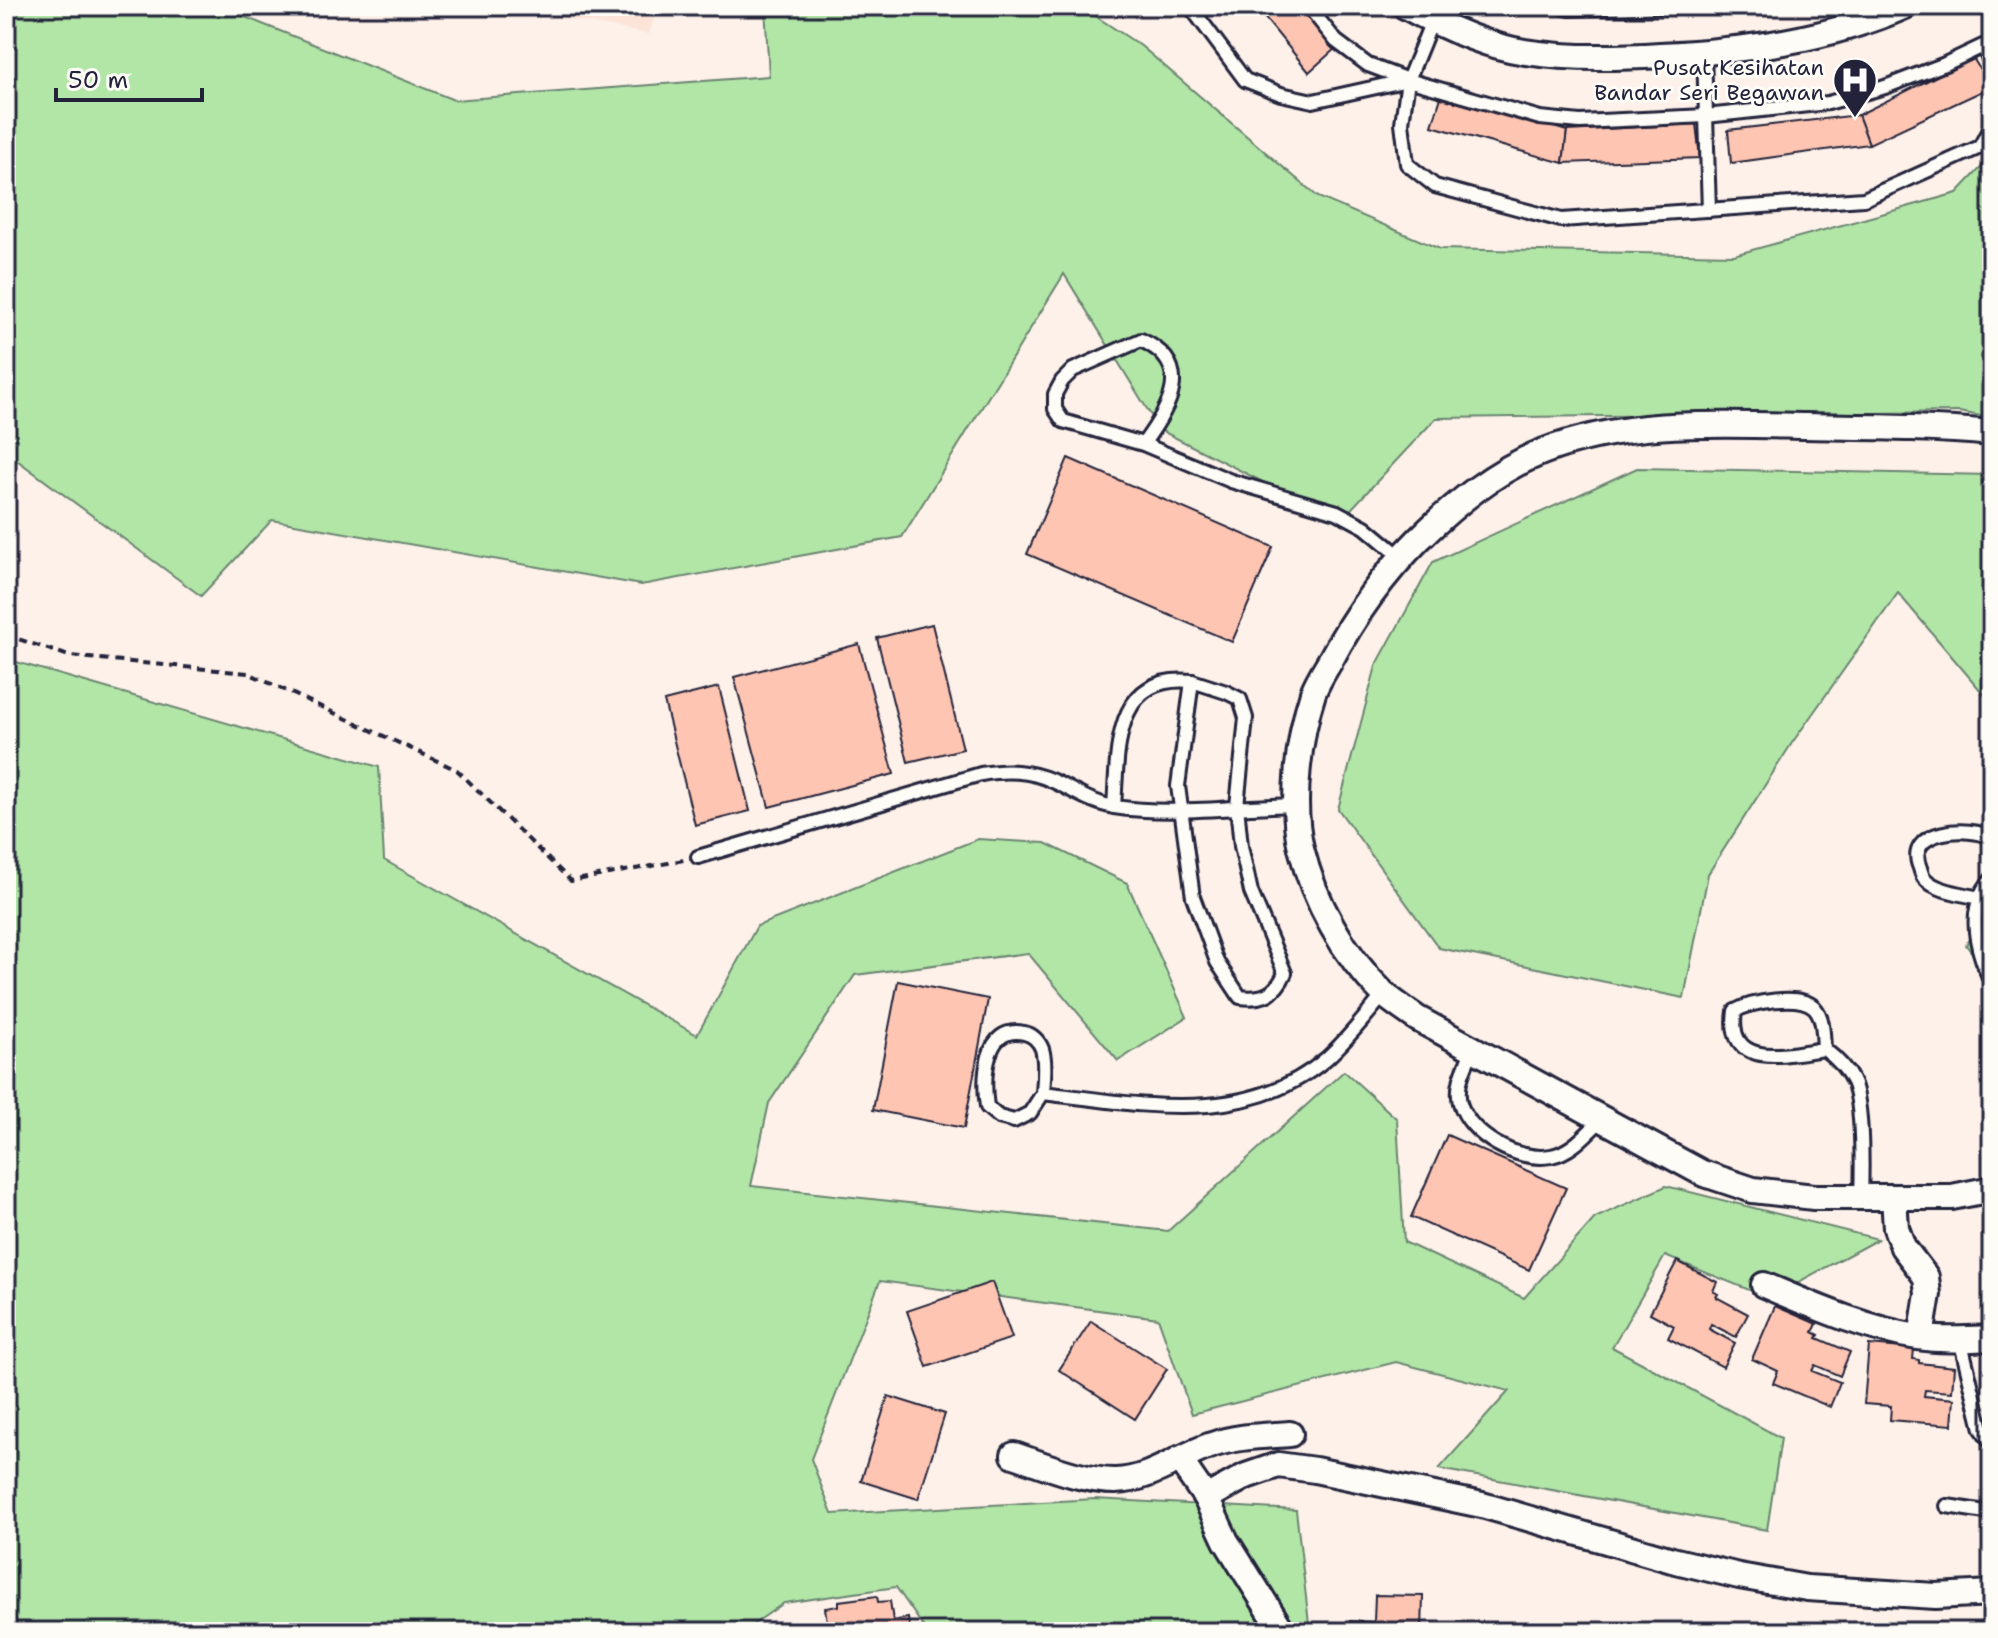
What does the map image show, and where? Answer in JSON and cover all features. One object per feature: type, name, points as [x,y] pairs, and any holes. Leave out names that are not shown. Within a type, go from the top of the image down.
[{"type":"street","points":[[1405,6],[1432,21],[1523,52],[1590,58],[1755,48],[1843,28],[1905,6]]},
{"type":"street","points":[[1992,433],[1944,429],[1699,424],[1646,427],[1590,437],[1541,452],[1495,475],[1449,511],[1401,557],[1342,638],[1314,691],[1300,746],[1297,805],[1301,846],[1317,896],[1347,950],[1384,994],[1418,1019],[1702,1173],[1753,1190],[1814,1197],[1952,1197],[1992,1189]]},
{"type":"street","points":[[1894,1197],[1896,1228],[1903,1247],[1926,1277],[1928,1294],[1921,1337]]},
{"type":"street","points":[[1952,1197],[1992,1205]]},
{"type":"street","points":[[1764,1285],[1846,1319],[1882,1330],[1921,1337],[1992,1338]]},
{"type":"street","points":[[1014,1455],[1078,1475],[1113,1481],[1144,1477],[1212,1444],[1239,1438],[1290,1434]]},
{"type":"street","points":[[1179,1459],[1206,1498],[1226,1541],[1283,1632]]},
{"type":"street","points":[[1206,1498],[1246,1476],[1278,1465],[1482,1505],[1672,1560],[1739,1576],[1821,1589],[1936,1596],[1992,1593]]},
{"type":"lane","points":[[1190,6],[1245,80],[1281,94],[1313,101],[1408,80]]},
{"type":"lane","points":[[1308,6],[1336,41],[1368,65],[1408,80],[1540,118],[1580,122],[1706,116],[1828,103],[1885,87],[1983,46],[1992,66]]},
{"type":"lane","points":[[1559,6],[1570,9],[1672,6]]},
{"type":"lane","points":[[1432,21],[1408,80],[1402,123],[1407,164],[1435,186],[1561,220],[1864,199],[1980,147],[1992,124]]},
{"type":"lane","points":[[1704,53],[1709,210]]},
{"type":"lane","points":[[1143,444],[1162,419],[1174,393],[1170,369],[1158,348],[1141,340],[1073,370],[1062,381],[1055,394],[1055,409],[1063,421],[1143,444],[1231,481],[1337,512],[1365,527],[1401,557]]},
{"type":"lane","points":[[1114,807],[1123,726],[1131,705],[1144,691],[1160,681],[1192,681],[1240,699],[1246,718],[1237,806],[1241,846],[1251,892],[1285,973],[1279,987],[1267,996],[1254,999],[1240,997],[1217,962],[1193,897],[1178,786],[1192,681]]},
{"type":"lane","points":[[698,857],[981,774],[1001,771],[1024,771],[1050,779],[1088,800],[1114,807],[1180,809],[1297,805]]},
{"type":"lane","points":[[1979,898],[1925,879],[1917,852],[1922,842],[1931,836],[1974,831],[1992,838]]},
{"type":"lane","points":[[1992,879],[1979,898],[1975,929],[1978,951],[1992,984]]},
{"type":"lane","points":[[1043,1093],[1159,1106],[1212,1107],[1251,1099],[1291,1084],[1326,1059],[1384,994]]},
{"type":"lane","points":[[1824,1049],[1821,1020],[1814,1007],[1800,999],[1748,1004],[1735,1011],[1733,1025],[1739,1040],[1748,1050],[1763,1057],[1824,1049],[1837,1059],[1854,1084],[1863,1162],[1861,1197]]},
{"type":"lane","points":[[1011,1030],[1029,1034],[1041,1045],[1043,1093],[1030,1113],[1014,1121],[999,1117],[987,1107],[985,1091],[991,1049],[998,1037],[1011,1030]]},
{"type":"lane","points":[[1473,1049],[1459,1082],[1461,1103],[1472,1122],[1489,1139],[1528,1157],[1553,1156],[1575,1145],[1601,1120]]},
{"type":"lane","points":[[1960,1339],[1982,1429],[1992,1444]]},
{"type":"lane","points":[[1947,1506],[1992,1513]]},
{"type":"path","points":[[6,635],[69,656],[248,673],[457,770],[571,881],[698,857]]},
{"type":"shaded area","points":[[498,6],[658,6],[649,34]]},
{"type":"green space","points":[[6,6],[217,6],[454,100],[769,76],[765,6],[1080,6],[1141,46],[1318,197],[1440,249],[1734,255],[1957,193],[1992,156],[1992,418],[1959,412],[1436,418],[1340,521],[1160,430],[1064,274],[902,537],[641,585],[272,520],[201,596],[6,452]]},
{"type":"green space","points":[[1637,468],[1992,475],[1992,704],[1898,593],[1792,743],[1708,874],[1684,998],[1439,948],[1338,809],[1376,666],[1433,562]]},
{"type":"green space","points":[[6,659],[379,767],[384,860],[697,1035],[757,926],[978,839],[1045,843],[1127,883],[1187,1017],[1118,1061],[1028,953],[855,975],[769,1103],[751,1186],[1168,1231],[1344,1071],[1397,1119],[1404,1242],[1524,1298],[1595,1218],[1666,1186],[1878,1239],[1769,1298],[1665,1256],[1612,1347],[1781,1438],[1767,1530],[1439,1469],[1509,1391],[1396,1362],[1192,1414],[1158,1318],[880,1281],[811,1459],[832,1514],[1095,1499],[1296,1510],[1310,1632],[927,1632],[896,1587],[784,1603],[742,1632],[6,1632]]},
{"type":"green space","points":[[1992,888],[1992,980],[1966,945]]},
{"type":"building","points":[[1255,6],[1301,6],[1336,48],[1309,72]]},
{"type":"building","points":[[1973,58],[1991,87],[1869,144],[1858,115]]},
{"type":"building","points":[[1442,94],[1567,131],[1563,163],[1432,126]]},
{"type":"building","points":[[1858,115],[1869,144],[1731,163],[1728,130]]},
{"type":"building","points":[[1696,124],[1700,158],[1563,163],[1567,131]]},
{"type":"building","points":[[1068,458],[1273,547],[1232,642],[1027,554]]},
{"type":"building","points":[[932,624],[963,749],[908,762],[877,638]]},
{"type":"building","points":[[859,644],[894,774],[769,807],[734,677]]},
{"type":"building","points":[[719,687],[750,811],[695,825],[664,701]]},
{"type":"building","points":[[898,981],[988,999],[964,1128],[873,1110]]},
{"type":"building","points":[[1447,1135],[1566,1188],[1529,1270],[1411,1217]]},
{"type":"building","points":[[1677,1261],[1717,1282],[1713,1291],[1718,1294],[1716,1297],[1748,1314],[1736,1337],[1711,1324],[1709,1329],[1735,1343],[1723,1367],[1668,1338],[1674,1326],[1650,1313]]},
{"type":"building","points":[[992,1282],[1012,1338],[927,1367],[907,1311]]},
{"type":"building","points":[[1775,1306],[1817,1324],[1813,1332],[1819,1335],[1817,1338],[1850,1352],[1840,1376],[1815,1365],[1812,1371],[1840,1382],[1830,1407],[1773,1383],[1778,1371],[1752,1359]]},
{"type":"building","points":[[1091,1321],[1167,1369],[1135,1419],[1059,1370]]},
{"type":"building","points":[[1869,1345],[1914,1349],[1913,1359],[1919,1360],[1919,1363],[1954,1367],[1952,1392],[1925,1390],[1924,1396],[1954,1399],[1952,1425],[1890,1420],[1891,1406],[1864,1404]]},
{"type":"building","points":[[888,1396],[945,1414],[918,1499],[861,1481]]},
{"type":"building","points":[[1375,1595],[1423,1596],[1422,1632],[1350,1632],[1350,1621],[1374,1622]]},
{"type":"building","points":[[877,1596],[878,1602],[890,1601],[893,1621],[908,1618],[910,1632],[814,1632],[828,1629],[825,1608],[839,1606],[839,1601]]},
{"type":"place","name":"Pusat Kesihatan Bandar Seri Begawan","points":[[1855,119]]}]
